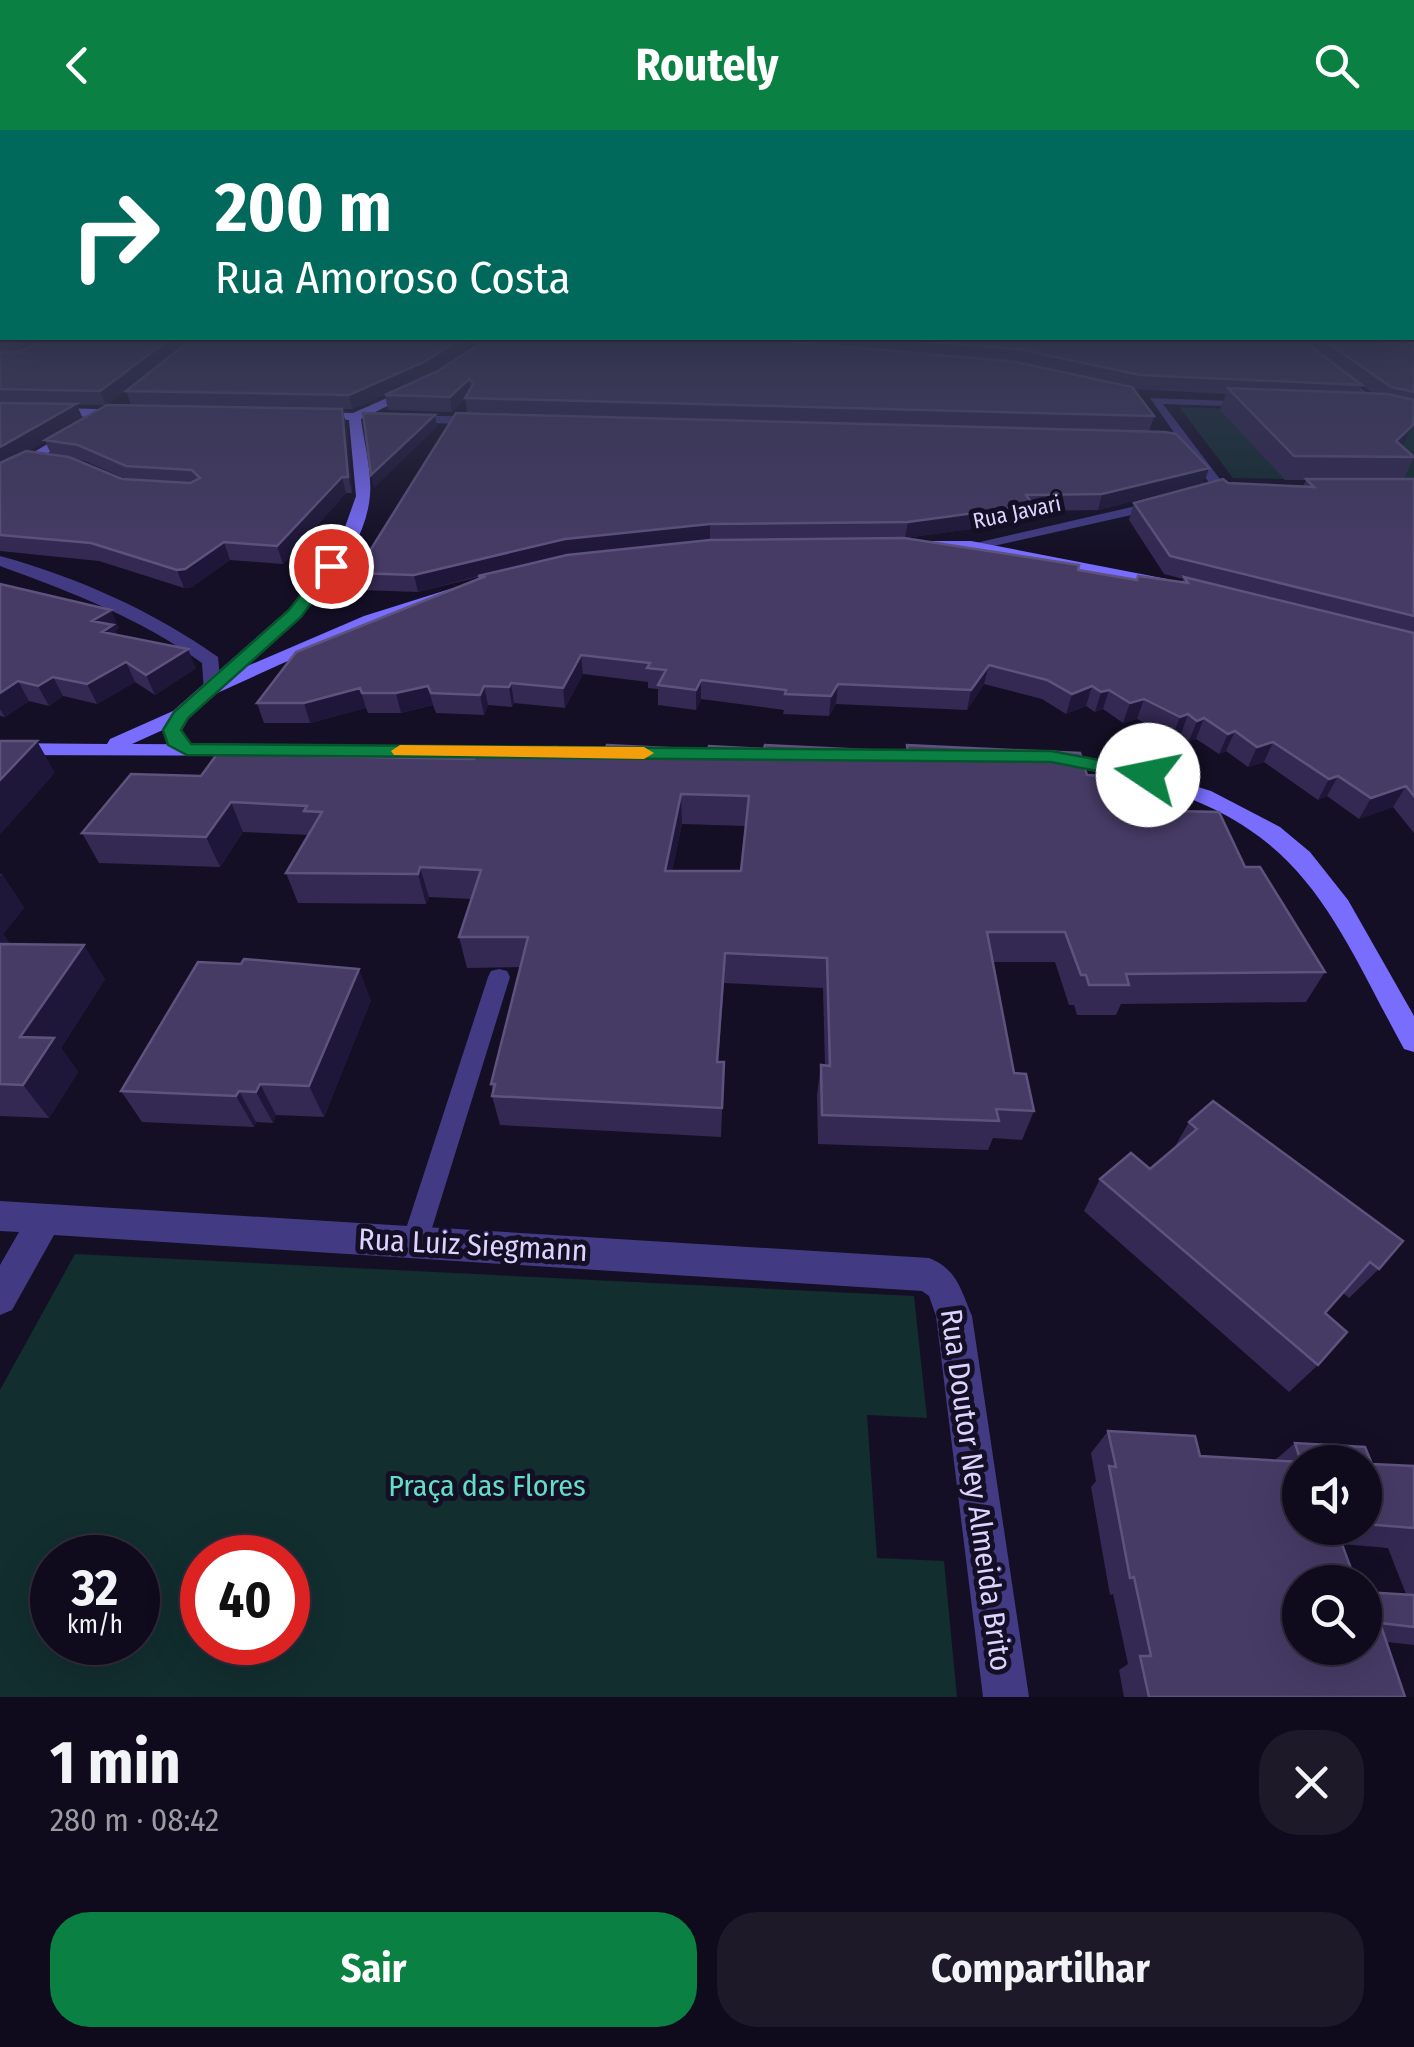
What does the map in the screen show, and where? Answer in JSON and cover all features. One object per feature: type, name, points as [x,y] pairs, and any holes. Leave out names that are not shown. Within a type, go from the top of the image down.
[{"type":"street","points":[[0,478],[116,407]]},
{"type":"street","points":[[355,417],[376,407]]},
{"type":"street","points":[[1159,407],[1212,489],[1258,487]]},
{"type":"street","points":[[1362,407],[1414,416]]},
{"type":"street","points":[[0,410],[146,414]]},
{"type":"street","points":[[298,416],[509,421]]},
{"type":"street","points":[[94,749],[141,735],[180,716],[295,613],[347,544],[363,496],[355,417]]},
{"type":"street","points":[[1162,440],[1181,440]]},
{"type":"street","name":"Rua Javari","points":[[897,546],[972,546],[1174,500]]},
{"type":"street","points":[[972,546],[1192,590]]},
{"type":"street","points":[[0,562],[106,598],[180,636],[211,661],[210,689]]},
{"type":"street","points":[[210,689],[349,628],[430,598],[482,585]]},
{"type":"street","points":[[295,613],[299,622],[311,630],[349,628]]},
{"type":"street","points":[[180,716],[172,730],[175,741],[187,749]]},
{"type":"street","points":[[0,749],[600,753]]},
{"type":"street","points":[[1032,756],[1148,775],[1232,808],[1285,841],[1326,886],[1414,1041]]},
{"type":"street","name":"Rua Luiz Siegmann","points":[[0,1216],[912,1271],[929,1275],[942,1285]]},
{"type":"street","points":[[0,1298],[44,1219]]},
{"type":"street","name":"Rua Doutor Ney Almeida Brito","points":[[942,1285],[954,1316],[1006,1697]]},
{"type":"lane","points":[[31,460],[57,462]]},
{"type":"lane","points":[[415,1241],[499,977]]},
{"type":"green space","points":[[1179,407],[1394,415],[1414,420],[1414,482],[1233,478]]},
{"type":"green space","name":"Praça das Flores","points":[[75,1254],[914,1296],[927,1418],[867,1415],[877,1558],[944,1561],[957,1697],[0,1697],[0,1390]]},
{"type":"building","points":[[0,407],[70,407],[0,447]]},
{"type":"building","points":[[103,407],[342,409],[348,477],[342,477],[277,546],[224,542],[185,569],[177,570],[91,543],[0,535],[0,463],[26,451],[69,457],[122,479],[190,483],[200,478],[192,470],[126,466],[78,445],[45,440]]},
{"type":"building","points":[[814,407],[1147,407],[1154,416]]},
{"type":"building","points":[[1247,407],[1414,407],[1413,425],[1396,441],[1414,457],[1294,456]]},
{"type":"building","points":[[363,413],[435,415],[371,475]]},
{"type":"building","points":[[456,413],[1165,432],[1176,434],[1209,468],[1102,494],[1026,495],[1033,505],[908,522],[710,524],[565,539],[414,575],[356,573]]},
{"type":"building","points":[[1223,479],[1228,483],[1314,487],[1306,479],[1414,479],[1414,616],[1170,556],[1134,503]]},
{"type":"building","points":[[904,538],[1079,565],[1078,570],[1137,580],[1138,576],[1188,583],[1184,577],[1414,633],[1414,796],[1406,786],[1371,798],[1338,776],[1329,779],[1273,742],[1257,747],[1235,731],[1228,734],[1204,718],[1197,721],[1188,714],[1180,717],[1144,699],[1130,703],[1109,690],[1101,692],[1092,686],[1072,694],[1047,680],[989,665],[971,690],[838,684],[831,696],[785,694],[786,690],[701,680],[696,690],[658,685],[666,670],[647,668],[650,663],[581,655],[563,688],[511,683],[509,687],[484,686],[480,695],[431,693],[428,686],[396,693],[362,693],[360,688],[304,703],[257,703],[296,652],[486,576],[478,576],[567,555],[710,540]]},
{"type":"building","points":[[0,584],[111,610],[92,621],[113,625],[102,632],[188,649],[146,675],[126,662],[87,684],[53,677],[38,686],[18,681],[0,693]]},
{"type":"building","points":[[0,741],[37,741],[0,780]]},
{"type":"building","points":[[607,745],[764,749],[765,745],[908,752],[907,745],[1080,753],[1087,775],[1162,779],[1176,811],[1219,812],[1245,867],[1260,867],[1325,972],[1126,974],[1129,985],[1089,985],[1086,975],[1081,975],[1065,932],[987,932],[1014,1073],[1026,1074],[1034,1111],[996,1109],[999,1121],[822,1115],[821,1065],[830,1066],[827,958],[725,953],[717,1062],[724,1062],[722,1108],[492,1096],[495,1084],[491,1084],[528,937],[459,937],[481,870],[420,867],[418,874],[286,873],[322,812],[304,811],[307,806],[231,802],[206,837],[82,833],[131,774],[201,776],[220,750],[266,752],[264,755],[474,759],[477,751],[552,753],[554,747],[605,749]],"holes":[[[681,794],[749,796],[741,871],[665,871]]]},
{"type":"building","points":[[0,944],[84,945],[20,1037],[54,1038],[23,1085],[0,1084]]},
{"type":"building","points":[[244,959],[359,969],[309,1086],[260,1084],[256,1092],[239,1091],[236,1096],[121,1091],[198,962],[241,964]]},
{"type":"building","points":[[1213,1101],[1403,1241],[1379,1269],[1370,1262],[1325,1313],[1347,1332],[1318,1365],[1100,1179],[1131,1153],[1150,1169],[1197,1129],[1189,1122]]},
{"type":"building","points":[[1108,1431],[1195,1436],[1200,1456],[1282,1461],[1282,1545],[1342,1545],[1350,1565],[1282,1565],[1282,1665],[1382,1665],[1382,1629],[1405,1697],[1149,1697],[1140,1656],[1151,1656],[1134,1577],[1130,1578],[1109,1466],[1116,1467]]},
{"type":"building","points":[[1382,1464],[1414,1466],[1414,1528],[1382,1525]]},
{"type":"building","points":[[1382,1593],[1414,1595],[1414,1627],[1382,1623]]},
{"type":"slow traffic","points":[[400,751],[644,753]]},
{"type":"route","points":[[331,566],[295,613],[180,716],[172,730],[175,741],[187,749],[1051,756],[1148,775]]}]
